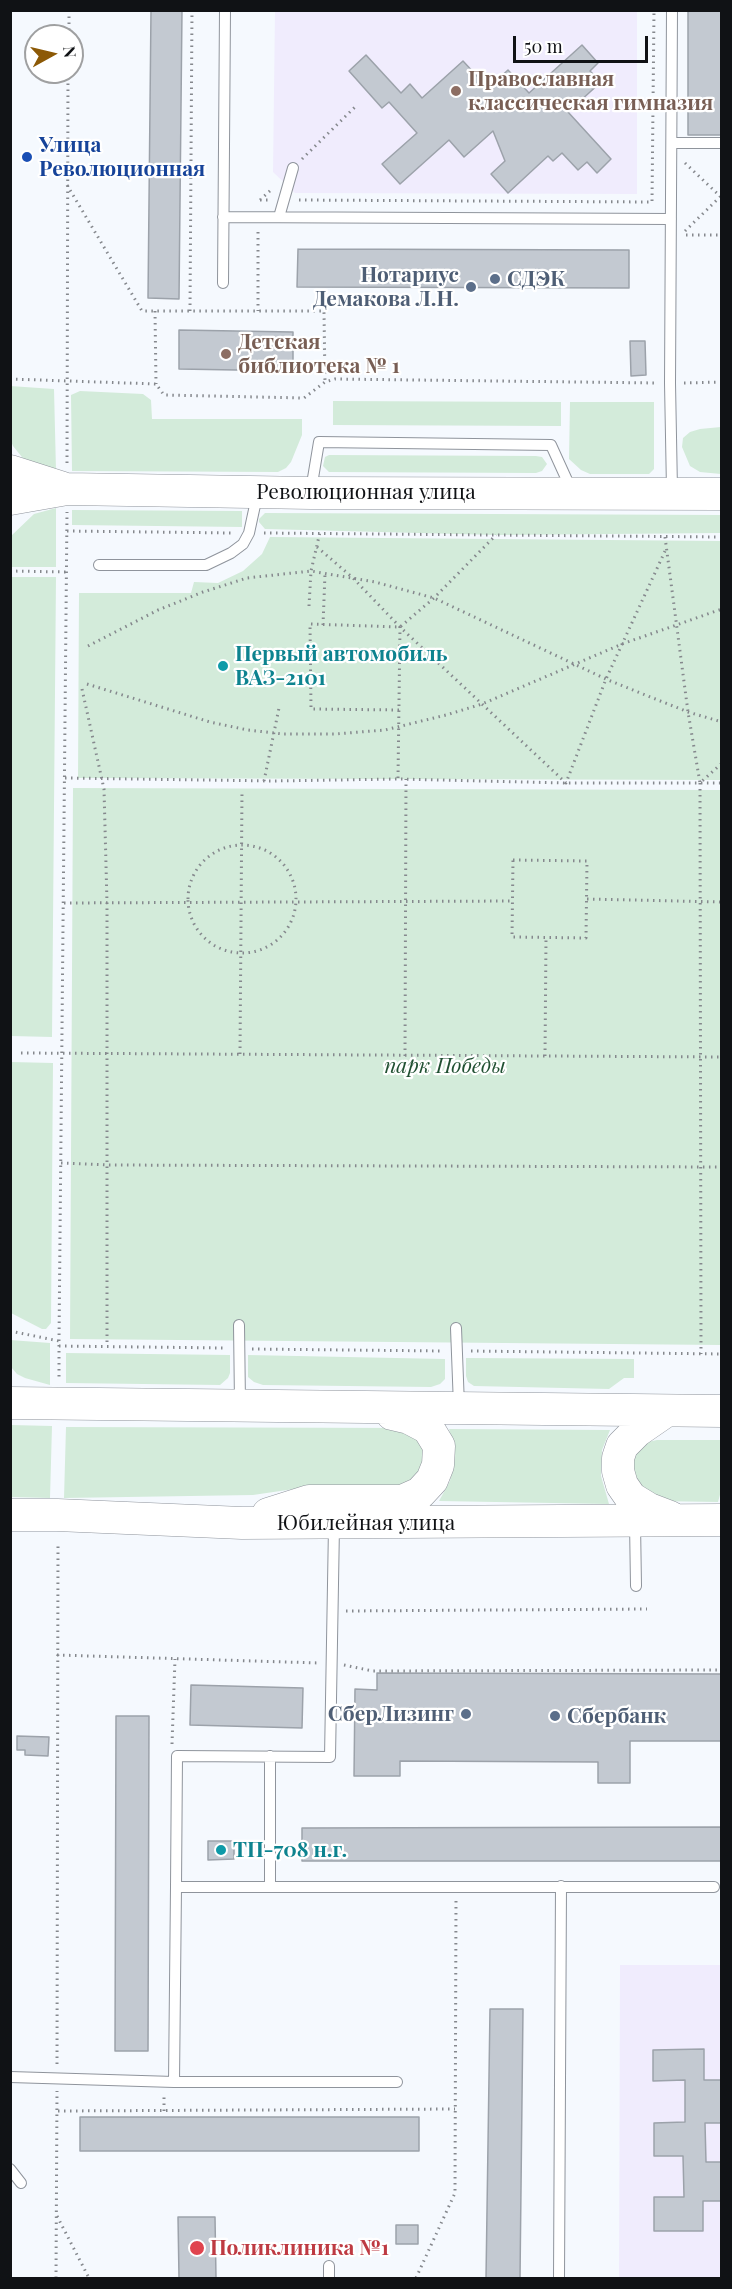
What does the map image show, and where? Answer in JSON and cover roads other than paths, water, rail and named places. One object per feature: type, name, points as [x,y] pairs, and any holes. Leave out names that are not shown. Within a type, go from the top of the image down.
[{"type":"main road","points":[[10,471],[67,489]]},
{"type":"main road","name":"Революционная улица","points":[[10,499],[67,489],[311,493],[722,494]]},
{"type":"main road","points":[[10,1403],[722,1412]]},
{"type":"main road","points":[[242,1523],[309,1501],[402,1501],[420,1493],[432,1480],[438,1465],[439,1446],[428,1428],[410,1418],[372,1408]]},
{"type":"main road","points":[[666,1411],[637,1431],[622,1446],[618,1458],[618,1471],[622,1485],[631,1498],[649,1509],[680,1520]]},
{"type":"main road","name":"Юбилейная улица","points":[[10,1515],[242,1523],[722,1521]]},
{"type":"lane","points":[[223,283],[225,10]]},
{"type":"lane","points":[[672,10],[670,384],[672,494]]},
{"type":"lane","points":[[672,143],[722,143]]},
{"type":"lane","points":[[279,217],[293,168]]},
{"type":"lane","points":[[223,217],[671,219]]},
{"type":"lane","points":[[311,493],[319,442],[551,445],[572,492]]},
{"type":"lane","points":[[99,565],[206,565],[231,553],[243,544],[249,533],[258,491]]},
{"type":"lane","points":[[240,1325],[240,1406]]},
{"type":"lane","points":[[456,1328],[459,1410]]},
{"type":"lane","points":[[635,1520],[636,1586]]},
{"type":"lane","points":[[174,2082],[177,1756],[330,1757],[334,1523]]},
{"type":"lane","points":[[270,1756],[270,1887]]},
{"type":"lane","points":[[558,2278],[561,1886]]},
{"type":"lane","points":[[176,1887],[714,1887]]},
{"type":"lane","points":[[10,2077],[174,2082],[397,2082]]},
{"type":"lane","points":[[10,2169],[21,2182]]},
{"type":"lane","points":[[329,2266],[329,2278]]},
{"type":"place","name":"Православная классическая гимназия","points":[[456,91]]},
{"type":"place","name":"Улица Революционная","points":[[27,157]]},
{"type":"place","name":"СДЭК","points":[[495,279]]},
{"type":"place","name":"Нотариус Демакова Л.Н.","points":[[471,287]]},
{"type":"place","name":"Детская библиотека № 1","points":[[226,354]]},
{"type":"place","name":"Первый автомобиль ВАЗ-2101","points":[[223,666]]},
{"type":"place","name":"СберЛизинг","points":[[466,1714]]},
{"type":"place","name":"Сбербанк","points":[[555,1716]]},
{"type":"place","name":"ТП-708 н.г.","points":[[221,1850]]},
{"type":"place","name":"Поликлиника №1","points":[[197,2248]]},
{"type":"park label","name":"парк Победы","points":[[445,1066]]}]
